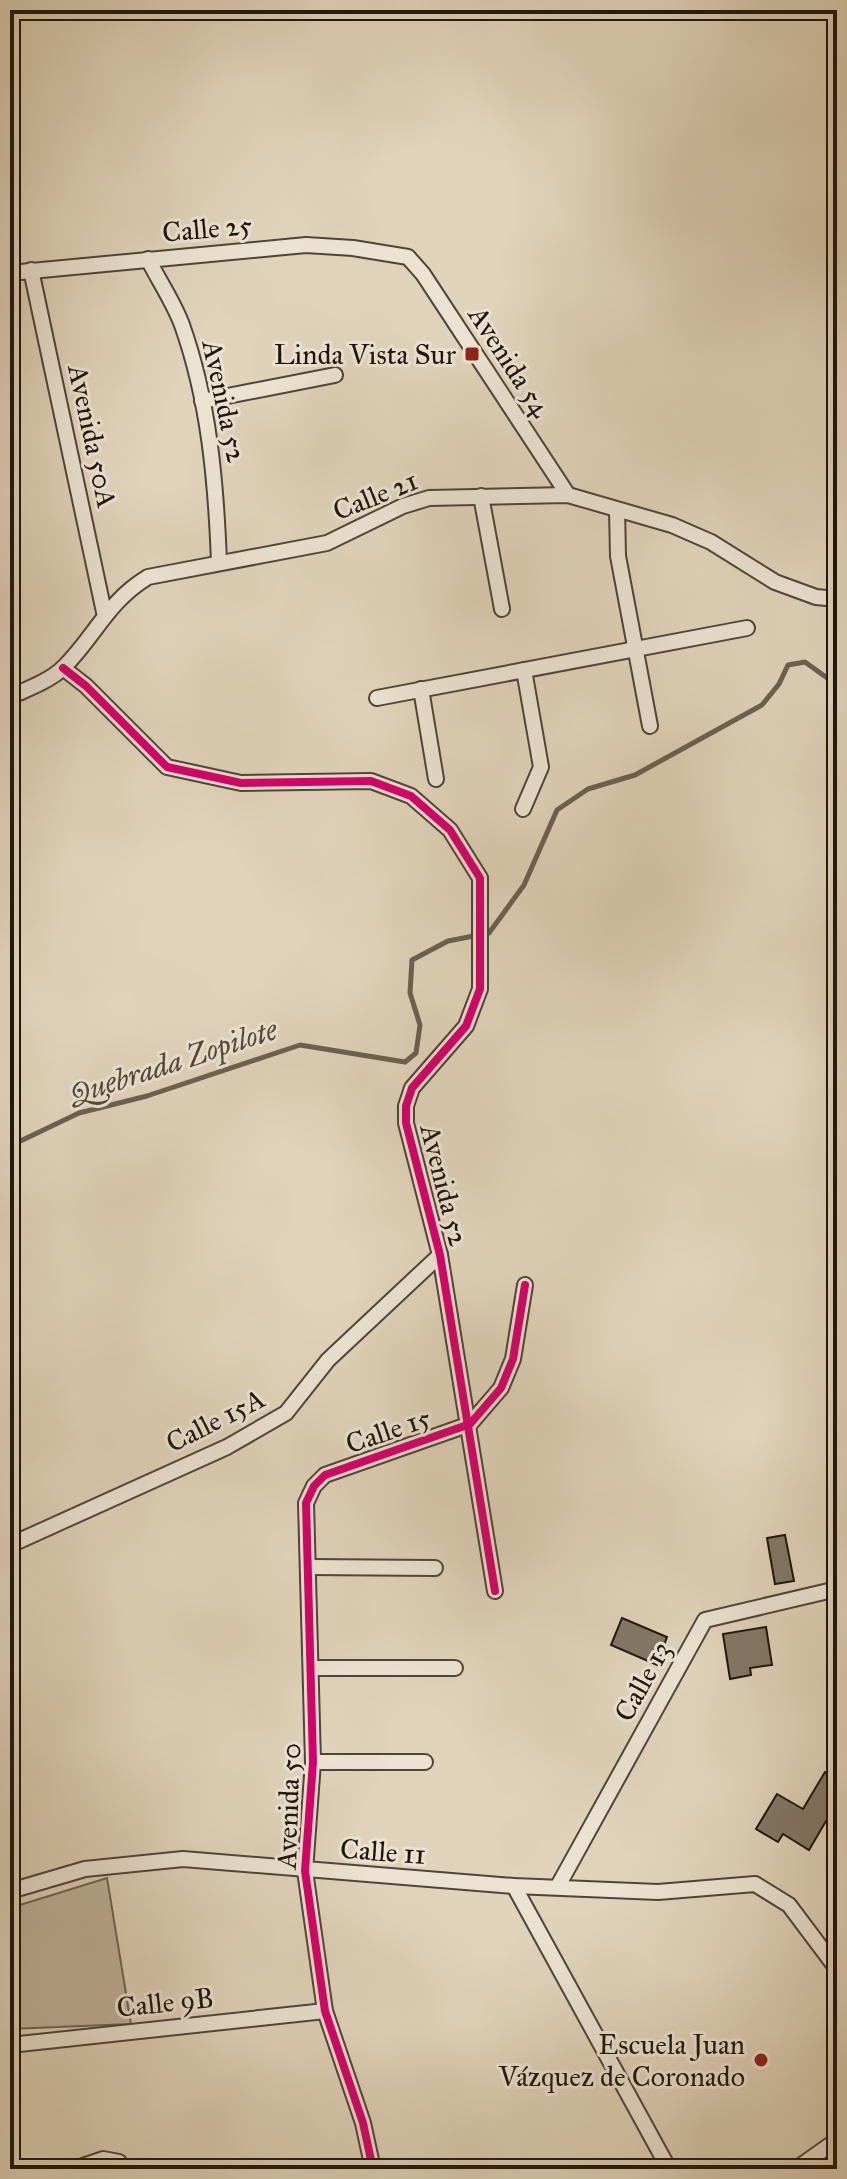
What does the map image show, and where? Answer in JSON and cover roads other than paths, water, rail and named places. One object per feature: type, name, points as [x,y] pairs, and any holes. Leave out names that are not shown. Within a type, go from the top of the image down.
[{"type":"street","name":"Calle 25","points":[[10,273],[306,245],[383,251],[408,257]]},
{"type":"street","name":"Avenida 54","points":[[408,257],[423,274],[568,495]]},
{"type":"street","name":"Avenida 52","points":[[148,259],[182,324],[202,401],[216,477],[219,562]]},
{"type":"street","name":"Avenida 50A","points":[[31,270],[104,612]]},
{"type":"street","points":[[202,401],[335,375]]},
{"type":"street","name":"Calle 21","points":[[10,697],[63,668],[104,612],[128,589],[148,577],[327,543],[403,506],[429,498],[568,495],[672,525],[711,542],[775,582],[816,597],[837,599]]},
{"type":"street","points":[[481,496],[502,609]]},
{"type":"street","points":[[617,510],[618,556],[650,726]]},
{"type":"street","points":[[377,698],[747,628]]},
{"type":"street","name":"Avenida 52","points":[[63,668],[86,686],[167,767],[241,783],[371,781],[411,796],[450,830],[480,878],[483,951],[480,989],[466,1026],[412,1088],[406,1106],[406,1123],[440,1255],[495,1591]]},
{"type":"street","points":[[523,809],[541,767],[524,670]]},
{"type":"street","points":[[421,689],[436,779]]},
{"type":"street","name":"Calle 15A","points":[[10,1545],[227,1447],[286,1413],[328,1360],[440,1255]]},
{"type":"street","name":"Calle 15","points":[[314,1486],[325,1475],[470,1424],[501,1388],[513,1359],[525,1285]]},
{"type":"street","name":"Avenida 50","points":[[314,1486],[306,1503],[313,1762],[305,1871],[325,2011],[363,2123],[373,2169]]},
{"type":"street","points":[[309,1567],[435,1568]]},
{"type":"street","name":"Calle 13","points":[[558,1886],[705,1620],[837,1589]]},
{"type":"street","points":[[312,1668],[455,1668]]},
{"type":"street","points":[[313,1762],[425,1762]]},
{"type":"street","name":"Calle 11","points":[[10,1891],[85,1869],[183,1859],[514,1886],[658,1892],[755,1884],[789,1905],[837,1969]]},
{"type":"street","points":[[514,1886],[669,2169]]},
{"type":"street","name":"Calle 9B","points":[[10,2045],[325,2011]]},
{"type":"street","points":[[796,2169],[837,2140]]},
{"type":"street","points":[[74,2169],[103,2159],[121,2166]]},
{"type":"waterway","name":"Quebrada Zopilote","points":[[10,1146],[79,1113],[147,1096],[300,1045],[405,1062],[416,1053],[420,1025],[410,993],[412,960],[448,941],[489,933],[524,885],[557,810],[588,789],[635,775],[762,705],[779,684],[788,665],[805,662],[837,685]]},
{"type":"place","name":"Linda Vista Sur","points":[[472,354]]},
{"type":"place","name":"Escuela Juan Vázquez de Coronado","points":[[761,2060]]}]
